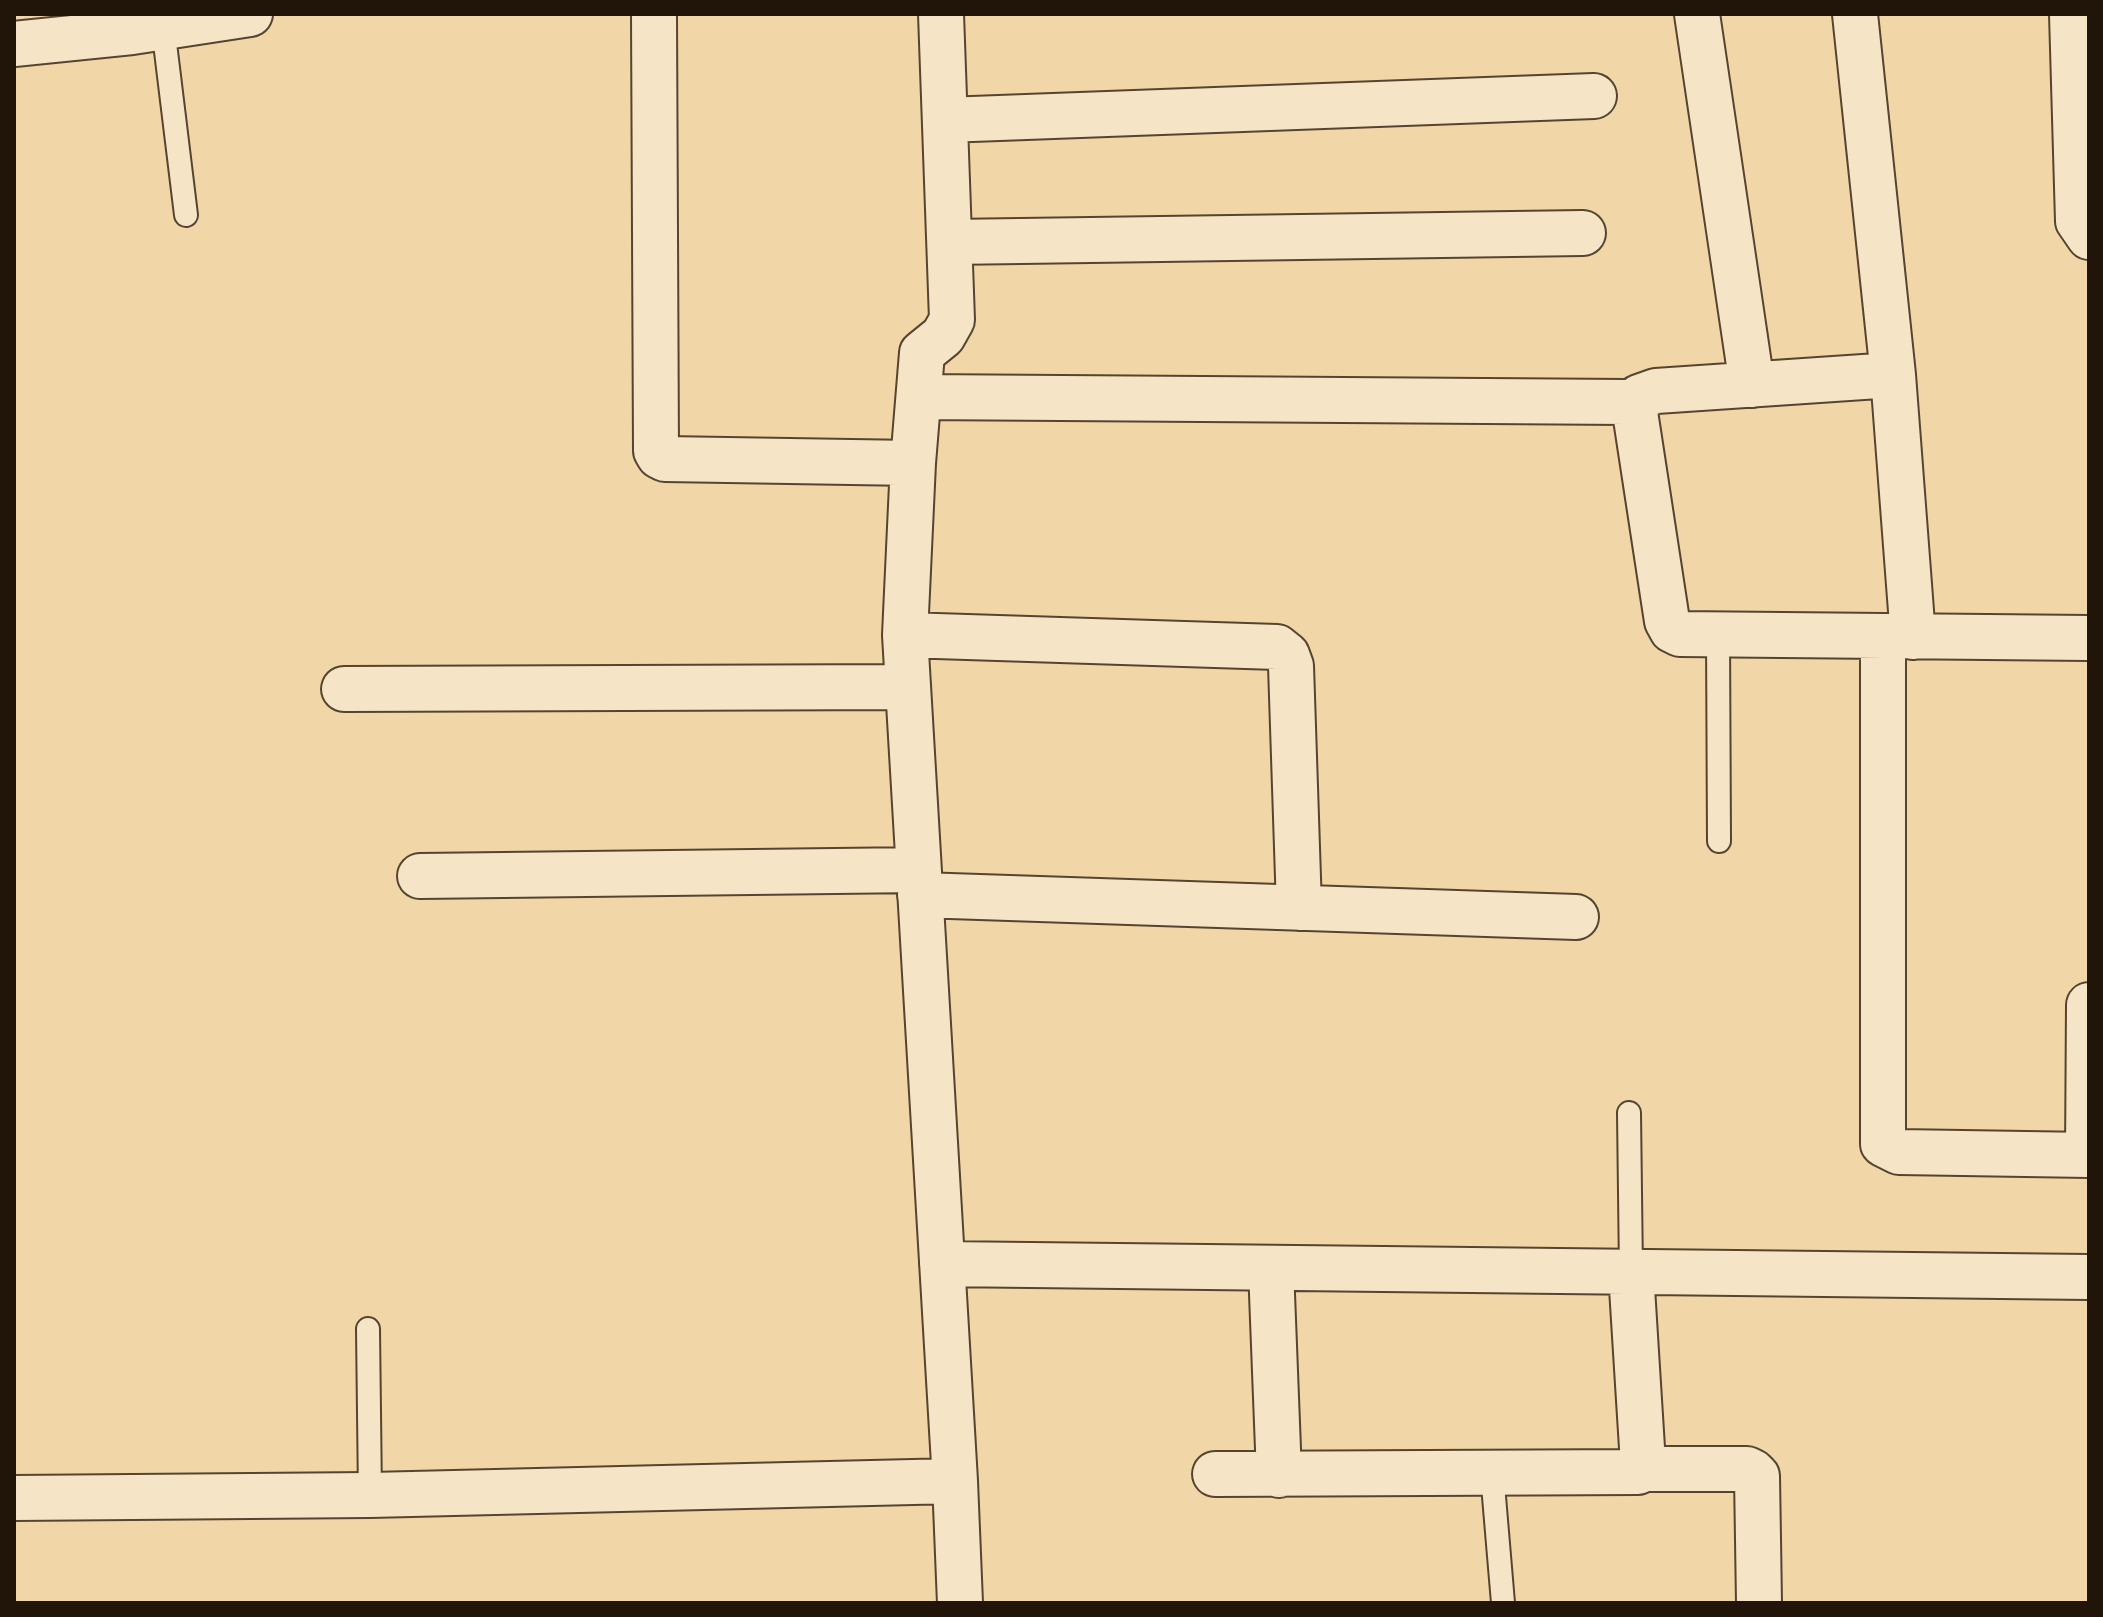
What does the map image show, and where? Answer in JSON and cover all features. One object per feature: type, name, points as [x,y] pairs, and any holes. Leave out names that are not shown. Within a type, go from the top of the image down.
[{"type":"street","points":[[14,44],[141,24],[250,14]]},
{"type":"street","points":[[654,14],[656,451],[665,459],[913,463]]},
{"type":"street","points":[[941,14],[952,320],[943,336],[922,353],[905,635],[960,1603]]},
{"type":"street","points":[[1697,14],[1752,385]]},
{"type":"street","points":[[1855,14],[1893,375],[1898,637],[1883,1144],[1899,1152],[2088,1155],[2089,1005]]},
{"type":"street","points":[[2072,14],[2078,221],[2089,237]]},
{"type":"street","points":[[945,120],[1594,96]]},
{"type":"street","points":[[950,242],[1583,233]]},
{"type":"street","points":[[1632,404],[1646,393],[1656,391],[1893,375]]},
{"type":"street","points":[[920,397],[1632,404]]},
{"type":"street","points":[[1632,404],[1667,621],[1672,630],[1680,634],[1718,635],[2089,638]]},
{"type":"street","points":[[905,635],[1277,647],[1284,651],[1291,666],[1299,908]]},
{"type":"street","points":[[344,689],[907,687]]},
{"type":"street","points":[[420,876],[919,883],[1299,908],[1576,917]]},
{"type":"street","points":[[942,1264],[2089,1277]]},
{"type":"street","points":[[1271,1268],[1279,1475]]},
{"type":"street","points":[[1631,1272],[1642,1469]]},
{"type":"street","points":[[1215,1474],[1747,1469],[1757,1476],[1759,1603]]},
{"type":"street","points":[[14,1498],[370,1495],[955,1481]]},
{"type":"lane","points":[[141,24],[186,215]]},
{"type":"lane","points":[[1718,635],[1719,841]]},
{"type":"lane","points":[[1629,1113],[1631,1272]]},
{"type":"lane","points":[[368,1329],[370,1495]]},
{"type":"lane","points":[[1492,1473],[1503,1603]]}]
